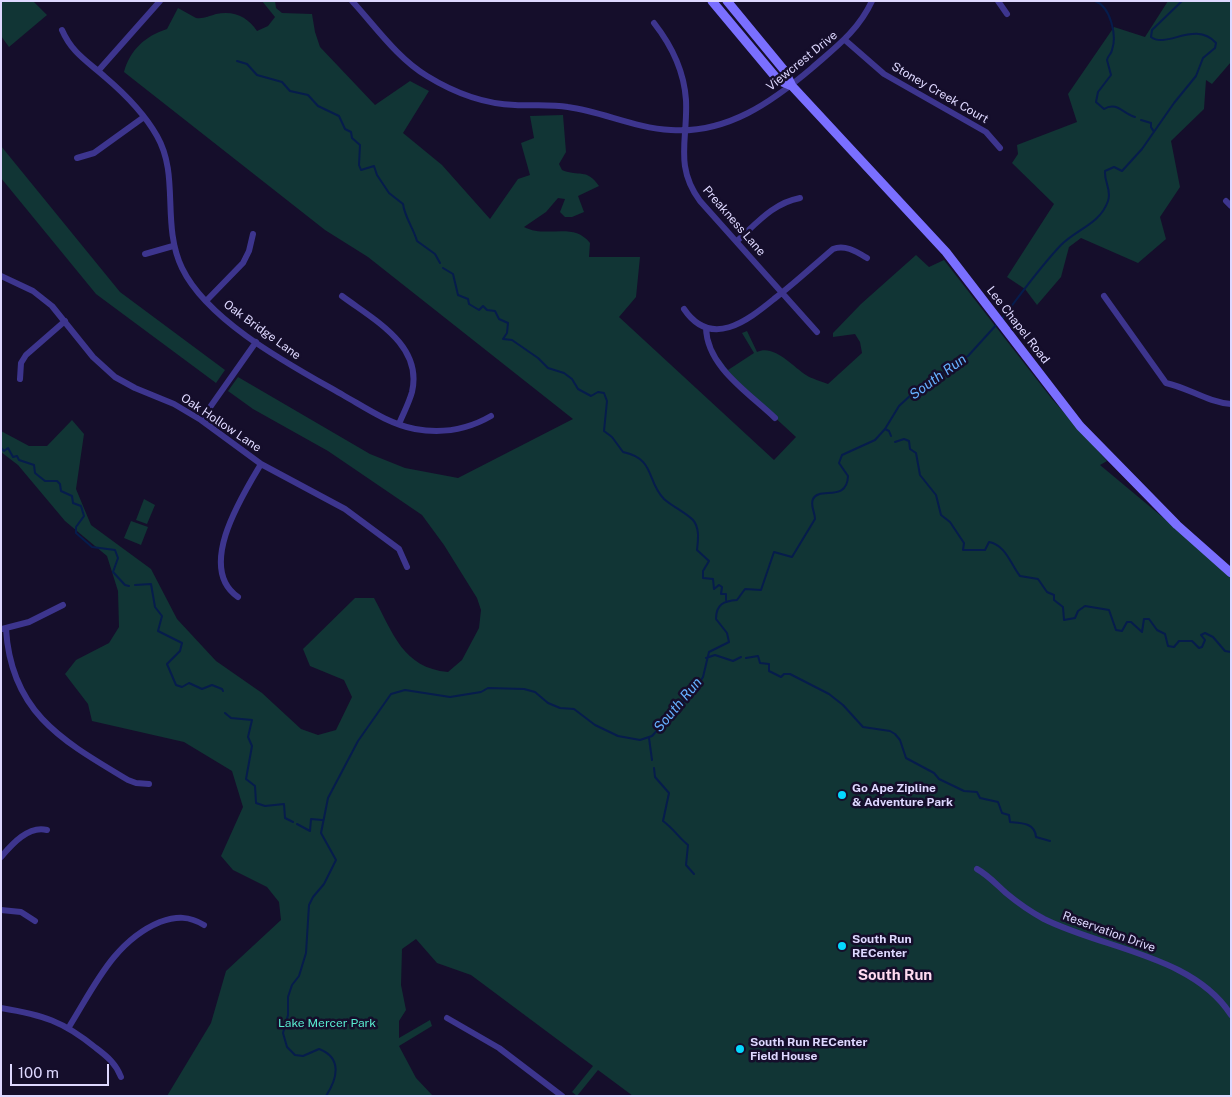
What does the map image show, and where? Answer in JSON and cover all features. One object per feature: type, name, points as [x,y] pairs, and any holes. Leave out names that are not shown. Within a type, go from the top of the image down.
[{"type":"main road","name":"Lee Chapel Road","points":[[712,1],[778,80],[792,86]]},
{"type":"main road","name":"Lee Chapel Road","points":[[727,1],[784,70],[792,86],[928,232],[1080,426],[1177,525],[1231,573]]},
{"type":"street","points":[[98,71],[160,1]]},
{"type":"street","name":"Viewcrest Drive","points":[[352,1],[403,56],[425,75],[463,94],[488,102],[514,106],[566,106],[641,127],[685,130],[713,126],[741,117],[792,86],[845,40],[857,27],[872,1]]},
{"type":"street","points":[[998,1],[1007,14]]},
{"type":"street","name":"Preakness Lane","points":[[654,23],[670,45],[681,72],[686,99],[683,162],[689,184],[700,201],[818,332]]},
{"type":"street","name":"Oak Bridge Lane","points":[[62,30],[69,46],[137,107],[158,137],[166,162],[169,182],[170,225],[173,246],[187,278],[218,314],[296,368],[399,424],[426,430],[449,431],[472,427],[491,416]]},
{"type":"street","name":"Stoney Creek Court","points":[[845,40],[884,74],[986,132],[1000,148]]},
{"type":"street","points":[[77,158],[94,153],[144,117]]},
{"type":"street","points":[[737,241],[774,207],[788,200],[800,198]]},
{"type":"street","points":[[206,301],[243,263],[249,251],[253,234]]},
{"type":"street","points":[[145,254],[173,246]]},
{"type":"street","points":[[684,309],[692,321],[706,328],[730,327],[745,322],[838,247],[847,248],[868,258]]},
{"type":"street","name":"Oak Hollow Lane","points":[[1,276],[33,290],[52,306],[93,357],[115,377],[174,404],[201,420],[261,464],[324,497],[367,524],[399,549],[407,568]]},
{"type":"street","points":[[342,296],[393,334],[410,359],[413,386],[399,424]]},
{"type":"street","points":[[1104,296],[1166,382],[1181,386],[1214,401],[1231,404]]},
{"type":"street","points":[[20,379],[20,363],[26,355],[65,321]]},
{"type":"street","points":[[706,328],[708,346],[718,364],[775,418]]},
{"type":"street","points":[[201,420],[256,342]]},
{"type":"street","points":[[238,597],[227,588],[222,577],[222,547],[235,510],[261,464]]},
{"type":"street","points":[[63,605],[29,622],[3,629],[18,685],[42,721],[66,741],[128,780],[136,784],[149,784]]},
{"type":"street","points":[[1,856],[21,837],[40,828],[47,830]]},
{"type":"street","name":"Reservation Drive","points":[[977,869],[1017,902],[1043,918],[1080,935],[1192,976],[1214,993],[1231,1015]]},
{"type":"street","points":[[1,910],[21,912],[35,921]]},
{"type":"street","points":[[69,1027],[106,966],[135,935],[150,926],[177,917],[187,917],[204,924]]},
{"type":"street","points":[[1,1008],[39,1015],[69,1027],[110,1059],[117,1068],[120,1077]]},
{"type":"street","points":[[447,1018],[499,1048],[562,1096]]},
{"type":"green space","points":[[1,1],[33,1],[47,15],[9,47],[1,36]]},
{"type":"green space","name":"Lake Mercer Park","points":[[262,1],[275,1],[276,8],[282,13],[312,14],[320,47],[375,105],[410,81],[429,91],[403,133],[442,165],[490,219],[518,179],[530,175],[521,143],[534,138],[530,116],[563,115],[566,152],[559,164],[562,170],[587,175],[595,180],[599,186],[578,196],[584,212],[572,217],[565,217],[560,212],[565,199],[558,198],[546,212],[524,227],[542,231],[568,231],[583,236],[590,243],[589,257],[640,257],[636,297],[619,317],[774,460],[796,437],[720,367],[711,348],[728,370],[754,353],[742,333],[747,331],[757,352],[763,350],[776,353],[808,376],[828,384],[862,353],[860,342],[855,334],[833,337],[833,333],[861,304],[916,255],[929,267],[944,260],[1052,399],[1107,461],[1100,465],[1172,525],[1231,578],[1231,1096],[633,1096],[598,1070],[577,1096],[572,1092],[593,1066],[471,975],[437,963],[416,939],[402,949],[401,985],[406,1010],[399,1021],[399,1038],[430,1020],[432,1026],[399,1046],[416,1078],[433,1096],[167,1096],[211,1023],[226,971],[281,920],[279,902],[267,887],[233,870],[221,856],[243,807],[232,771],[184,742],[92,721],[88,704],[65,674],[76,660],[109,643],[119,627],[118,591],[107,556],[65,521],[18,465],[1,452],[1,431],[29,446],[47,446],[72,420],[84,434],[76,489],[91,525],[151,569],[177,619],[216,661],[262,693],[301,729],[318,735],[336,730],[352,697],[344,680],[310,666],[303,649],[355,598],[374,598],[394,636],[410,656],[420,664],[448,672],[462,660],[479,628],[481,610],[477,598],[444,545],[422,515],[328,451],[253,409],[228,391],[238,377],[370,454],[405,468],[458,478],[573,419],[368,257],[325,230],[124,72],[134,51],[145,40],[167,29],[178,8],[196,18],[223,13],[235,14],[245,18],[257,31],[268,26],[275,17]]},
{"type":"green space","points":[[1168,1],[1231,1],[1231,62],[1212,84],[1206,80],[1204,109],[1171,141],[1180,187],[1160,217],[1166,239],[1138,263],[1081,238],[1069,247],[1061,277],[1037,305],[1025,289],[1007,277],[1054,204],[1012,163],[1018,154],[1017,145],[1077,122],[1068,94],[1114,27],[1145,37]]},
{"type":"green space","points":[[1,146],[120,292],[225,370],[216,383],[96,294],[1,178]]},
{"type":"green space","points":[[144,499],[155,505],[147,524],[136,520]]},
{"type":"green space","points":[[131,521],[148,527],[141,545],[124,538]]},
{"type":"waterway","points":[[1095,1],[1101,4],[1109,15],[1114,37],[1112,52],[1107,60],[1111,75],[1098,92],[1096,102],[1104,109],[1113,106],[1135,117]]},
{"type":"waterway","name":"South Run","points":[[1001,320],[1061,245],[1100,215],[1109,197],[1105,171],[1114,167],[1122,171],[1142,149],[1174,103],[1196,76],[1203,58],[1215,48],[1216,43],[1208,37],[1199,34],[1190,34],[1165,40],[1151,37],[1152,30],[1182,1]]},
{"type":"waterway","points":[[237,61],[247,64],[257,75],[282,82],[290,91],[308,95],[318,106],[339,116],[345,129],[351,132],[352,138],[360,145],[359,165],[361,170],[374,166],[377,175],[389,193],[403,204],[405,214],[417,241],[435,254],[440,263]]},
{"type":"waterway","points":[[1141,120],[1151,123],[1154,132]]},
{"type":"waterway","points":[[443,268],[453,274],[458,295],[468,299],[469,304],[479,310],[483,306],[487,310],[495,311],[499,319],[508,323],[507,333],[503,339],[512,340],[538,358],[548,368],[564,373],[572,379],[578,389],[591,396],[598,392],[604,393],[607,401],[604,431],[612,437],[623,452],[641,460],[646,465],[658,492],[664,499],[693,520],[698,531],[697,550],[709,561],[703,571],[703,578],[713,579],[714,589],[719,585],[722,587],[721,594],[726,594],[726,600]]},
{"type":"waterway","name":"South Run","points":[[326,1096],[335,1076],[335,1063],[327,1053],[319,1049],[303,1056],[295,1055],[287,1047],[283,1033],[288,1015],[288,997],[292,985],[299,976],[306,953],[309,905],[324,884],[336,860],[321,833],[328,798],[358,741],[391,694],[405,690],[450,697],[481,692],[488,688],[524,689],[535,692],[548,703],[560,708],[574,709],[595,725],[618,736],[640,740],[652,736],[695,689],[703,677],[709,652],[729,642],[727,633],[716,619],[719,607],[725,602],[737,600],[745,589],[761,590],[774,552],[792,557],[815,519],[812,504],[816,495],[838,492],[843,489],[848,476],[839,463],[842,455],[875,440],[885,429],[899,406],[912,394],[968,356],[998,323]]},
{"type":"waterway","points":[[885,429],[889,431],[891,436]]},
{"type":"waterway","points":[[895,442],[904,439],[909,441],[910,449],[916,453],[920,475],[936,495],[941,515],[950,522],[964,543],[963,550],[985,550],[989,542],[1000,547],[1020,576],[1038,579],[1047,592],[1054,595],[1054,600],[1063,607],[1064,620],[1075,618],[1078,611],[1085,606],[1109,610],[1116,630],[1122,631],[1127,622],[1131,622],[1142,632],[1144,619],[1149,619],[1157,630],[1165,634],[1168,646],[1174,647],[1179,641],[1192,641],[1199,648],[1202,647],[1205,640],[1201,635],[1205,633],[1213,637],[1225,651],[1231,652]]},
{"type":"waterway","points":[[1,448],[4,451],[8,448],[13,457],[17,456],[19,460],[34,465],[35,473],[45,481],[57,481],[60,484],[61,491],[72,496],[73,503],[81,506],[84,516],[76,527],[76,533],[92,547],[115,550],[118,558],[113,572],[125,585],[129,586]]},
{"type":"waterway","points":[[135,585],[151,584],[155,607],[162,616],[158,631],[182,643],[180,651],[167,664],[176,685],[182,687],[189,683],[202,689],[212,685],[223,691]]},
{"type":"waterway","points":[[706,658],[715,655],[733,661],[741,657]]},
{"type":"waterway","points":[[746,658],[758,656],[760,663],[769,664],[769,671],[781,677],[784,674],[790,674],[829,694],[843,705],[863,727],[890,731],[895,734],[900,740],[906,758],[934,773],[939,779],[964,791],[977,792],[980,798],[998,802],[1002,813],[1009,815],[1010,822],[1030,826],[1035,832],[1036,837],[1050,841]]},
{"type":"waterway","points":[[225,713],[231,718],[252,720],[248,737],[252,746],[246,779],[255,786],[256,803],[265,806],[284,804],[285,818],[293,822]]},
{"type":"waterway","points":[[649,738],[652,760]]},
{"type":"waterway","points":[[654,768],[655,777],[669,793],[663,821],[688,845],[686,865],[694,874]]},
{"type":"waterway","points":[[297,824],[310,831],[311,819],[322,820]]},
{"type":"place","name":"Go Ape Zipline & Adventure Park","points":[[842,795]]},
{"type":"place","name":"South Run RECenter","points":[[842,946]]},
{"type":"place","name":"South Run RECenter Field House","points":[[740,1049]]},
{"type":"district","name":"South Run","points":[[895,975]]}]
